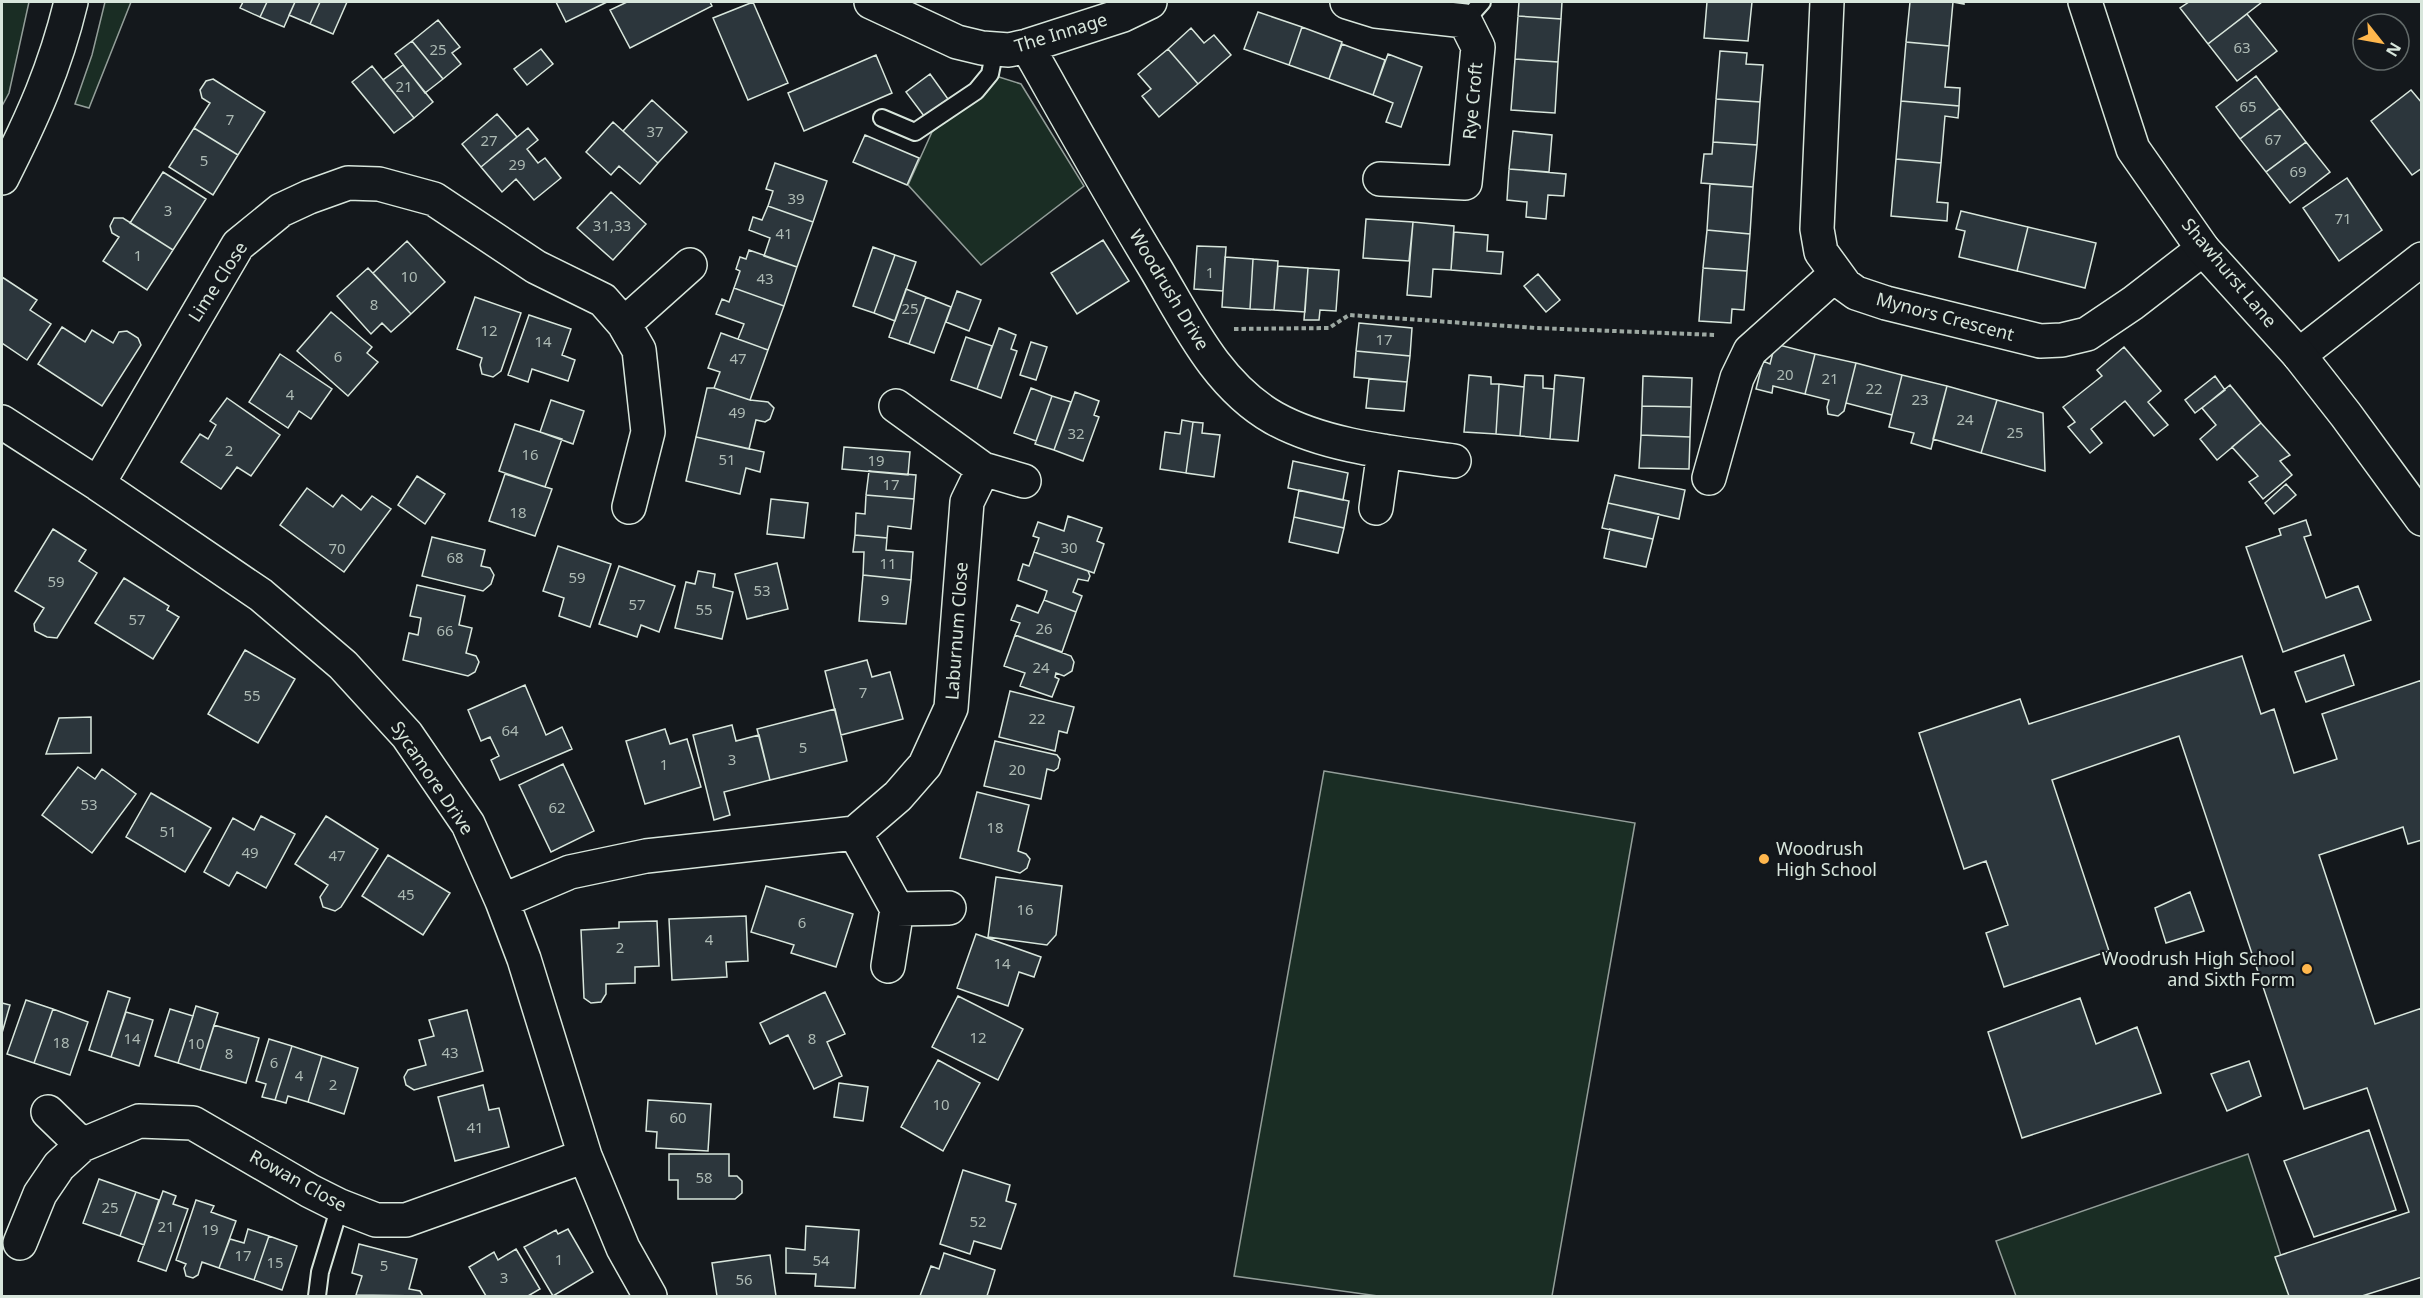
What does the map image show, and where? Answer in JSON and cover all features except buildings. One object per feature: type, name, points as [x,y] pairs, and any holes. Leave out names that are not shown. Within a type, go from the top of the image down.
[{"type":"street","points":[[2,178],[34,114],[60,49],[71,2]]},
{"type":"street","name":"The Innage","points":[[871,2],[957,42],[1009,50],[1123,15],[1150,2]]},
{"type":"street","name":"Rye Croft","points":[[1347,2],[1376,10],[1474,11],[1478,47],[1465,183],[1380,179]]},
{"type":"street","name":"Mynors Crescent","points":[[1827,2],[1817,230],[1821,252],[1845,285],[1856,292],[1886,303],[2040,341],[2062,340],[2087,334],[2133,303],[2203,249]]},
{"type":"street","name":"Shawhurst Lane","points":[[2085,2],[2133,149],[2203,249],[2299,355],[2346,415],[2421,519]]},
{"type":"street","name":"Woodrush Drive","points":[[1027,46],[1110,193],[1218,371],[1274,418],[1323,438],[1384,451],[1454,461]]},
{"type":"street","name":"Lime Close","points":[[98,484],[238,245],[281,210],[348,183],[379,184],[434,199],[536,267],[603,300],[624,324],[639,350],[648,432],[629,507]]},
{"type":"street","points":[[2299,355],[2421,259]]},
{"type":"street","points":[[624,324],[690,265]]},
{"type":"street","points":[[1709,478],[1737,378],[1750,351],[1836,274]]},
{"type":"street","points":[[896,406],[983,469],[1024,481]]},
{"type":"street","name":"Sycamore Drive","points":[[2,422],[261,595],[343,665],[407,735],[468,824],[502,901],[524,959],[585,1156],[623,1248],[650,1296]]},
{"type":"street","points":[[1376,508],[1384,451]]},
{"type":"street","name":"Laburnum Close","points":[[855,833],[898,796],[925,765],[951,708],[967,502],[983,469]]},
{"type":"street","points":[[502,901],[570,872],[646,856],[855,833],[897,909],[888,966]]},
{"type":"street","points":[[897,909],[950,908]]},
{"type":"street","points":[[48,1112],[82,1145]]},
{"type":"street","name":"Rowan Close","points":[[20,1243],[40,1194],[59,1166],[82,1145],[139,1121],[193,1123],[310,1191],[376,1220],[406,1220],[585,1156]]},
{"type":"lane","points":[[882,118],[915,132],[976,91],[990,74],[995,49]]},
{"type":"lane","points":[[317,1296],[320,1272],[340,1206]]},
{"type":"path","points":[[1192,329],[1329,328],[1349,315],[1536,328],[1721,336]]},
{"type":"green space","points":[[2,2],[29,2],[9,93],[2,106]]},
{"type":"green space","points":[[105,2],[131,2],[89,108],[75,104],[92,55]]},
{"type":"green space","points":[[999,77],[1021,84],[1084,186],[981,265],[908,185],[932,132]]},
{"type":"green space","points":[[1324,771],[1635,823],[1552,1296],[1378,1296],[1234,1276]]},
{"type":"green space","points":[[2248,1154],[2294,1296],[2016,1296],[1996,1241]]},
{"type":"place","name":"Woodrush High School","points":[[1764,859]]},
{"type":"place","name":"Woodrush High School and Sixth Form","points":[[2307,969]]}]
